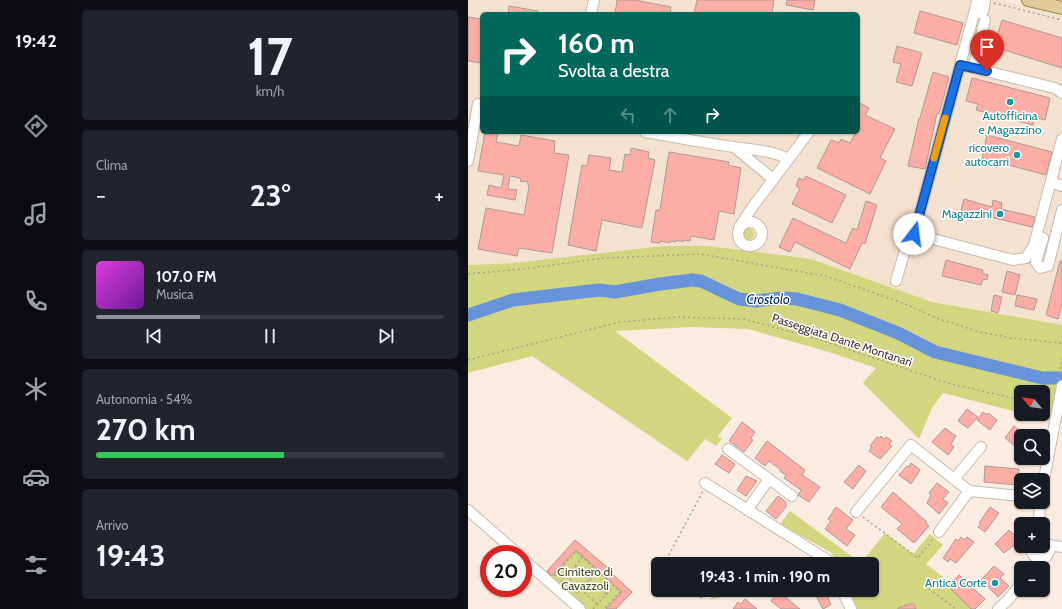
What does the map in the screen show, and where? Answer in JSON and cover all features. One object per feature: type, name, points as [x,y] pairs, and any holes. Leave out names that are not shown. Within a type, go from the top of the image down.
[{"type":"main road","points":[[1028,0],[1062,8]]},
{"type":"street","points":[[591,12],[594,0]]},
{"type":"street","points":[[896,281],[906,247],[914,234],[975,10],[982,0]]},
{"type":"street","points":[[973,68],[985,20]]},
{"type":"street","points":[[960,65],[1055,88],[1062,93]]},
{"type":"street","points":[[468,160],[476,103]]},
{"type":"street","points":[[658,134],[773,153],[788,159]]},
{"type":"street","points":[[751,209],[752,217],[761,229],[762,238],[753,246],[745,246],[739,240],[739,228],[751,209],[808,134]]},
{"type":"street","points":[[914,234],[1013,260],[1026,258],[1034,245],[1062,139]]},
{"type":"street","points":[[734,147],[773,180]]},
{"type":"street","points":[[1051,182],[1062,186]]},
{"type":"street","points":[[1040,223],[1046,224],[1036,262],[1040,268],[1048,266],[1062,210]]},
{"type":"street","points":[[739,228],[745,223],[756,223]]},
{"type":"street","points":[[1045,473],[1062,386]]},
{"type":"street","points":[[860,514],[911,445],[969,491],[1014,495]]},
{"type":"street","points":[[954,479],[981,447]]},
{"type":"street","points":[[728,449],[792,496]]},
{"type":"street","points":[[747,510],[769,479]]},
{"type":"street","points":[[705,486],[823,557]]},
{"type":"street","points":[[939,532],[969,491]]},
{"type":"street","points":[[468,510],[508,545]]},
{"type":"street","points":[[1034,553],[1037,558],[1042,553]]},
{"type":"street","points":[[1038,561],[1044,553]]},
{"type":"street","points":[[532,567],[580,609]]},
{"type":"street","points":[[998,609],[1014,592]]},
{"type":"street","points":[[845,597],[851,609]]},
{"type":"path","points":[[982,0],[1062,20]]},
{"type":"path","points":[[468,274],[531,268],[604,258],[700,254],[825,276],[903,303],[939,320],[980,332],[1010,338],[1062,343]]},
{"type":"path","name":"Passeggiata Dante Montanari","points":[[468,360],[620,322],[679,317],[744,319],[822,340],[947,383],[1014,398]]},
{"type":"path","points":[[668,557],[705,486]]},
{"type":"path","points":[[860,514],[918,558],[939,532]]},
{"type":"path","points":[[583,557],[560,583],[553,577],[576,551],[583,557],[597,570],[620,592],[604,609]]},
{"type":"path","points":[[575,566],[606,594]]},
{"type":"path","points":[[570,600],[597,570]]},
{"type":"path","points":[[566,576],[597,604]]},
{"type":"path","points":[[593,609],[614,586]]},
{"type":"path","points":[[925,586],[956,609]]},
{"type":"path","points":[[701,597],[704,600]]},
{"type":"shaded area","points":[[468,0],[1002,0],[1062,16],[1062,325],[932,302],[811,259],[663,246],[512,263],[468,265]]},
{"type":"green space","points":[[746,228],[750,228],[754,234],[750,240],[746,240],[742,236],[742,232]]},
{"type":"green space","points":[[663,246],[708,246],[811,259],[932,302],[1062,325],[1062,423],[1050,420],[1050,385],[1014,385],[1014,411],[943,393],[932,408],[919,439],[863,383],[876,368],[829,352],[748,329],[692,327],[615,331],[732,418],[718,436],[722,439],[716,446],[705,439],[687,461],[532,356],[468,373],[468,265],[513,263]]},
{"type":"green space","points":[[790,511],[853,557],[834,557],[832,553],[780,524]]},
{"type":"green space","points":[[885,533],[913,554],[930,534],[943,545],[926,564],[951,583],[971,609],[857,609],[852,597],[879,597],[879,557],[866,557]]},
{"type":"green space","name":"Cimitero di Cavazzoli","points":[[575,540],[607,567],[606,568],[632,592],[616,609],[586,609],[546,573]]},
{"type":"green space","points":[[713,597],[720,597],[710,600]]},
{"type":"building","points":[[617,0],[635,0],[671,7],[670,12],[615,12]]},
{"type":"building","points":[[697,0],[774,0],[772,12],[694,12]]},
{"type":"building","points":[[787,0],[815,0],[813,10],[786,5]]},
{"type":"building","points":[[509,6],[538,11],[538,12],[508,12]]},
{"type":"building","points":[[920,11],[963,23],[957,45],[914,33]]},
{"type":"building","points":[[468,17],[480,19],[480,63],[468,61]]},
{"type":"building","points":[[1002,20],[1062,38],[1062,68],[994,47]]},
{"type":"building","points":[[897,46],[922,53],[912,86],[896,82],[901,64],[893,62]]},
{"type":"building","points":[[933,72],[949,77],[939,114],[937,113],[925,169],[908,166],[919,118]]},
{"type":"building","name":"Autofficina e Magazzino","points":[[972,78],[1050,98],[1045,120],[1035,117],[1033,125],[976,110],[978,104],[966,101]]},
{"type":"building","points":[[860,103],[869,108],[865,115],[895,129],[880,158],[886,161],[870,194],[817,168],[831,140],[839,143],[841,139],[850,143],[855,134],[860,134]]},
{"type":"building","points":[[485,134],[498,134],[496,142],[519,146],[521,135],[555,141],[554,153],[569,155],[552,253],[519,248],[517,256],[478,249],[486,208],[524,215],[529,187],[527,181],[521,182],[520,178],[510,176],[508,189],[517,190],[515,200],[487,195],[489,185],[501,188],[504,175],[478,171]]},
{"type":"building","name":"ricovero autocarri","points":[[987,135],[1052,152],[1046,175],[982,158]]},
{"type":"building","points":[[631,148],[649,152],[648,158],[655,160],[642,228],[602,220],[596,251],[568,245],[582,165],[587,166],[589,155],[611,158],[609,170],[622,172],[625,154],[630,155]]},
{"type":"building","points":[[669,152],[729,162],[728,165],[741,168],[734,214],[719,211],[714,240],[691,236],[690,241],[683,240],[683,242],[676,240],[676,242],[670,241],[670,243],[660,241],[660,243],[651,242],[656,210],[660,210]]},
{"type":"building","points":[[806,176],[846,195],[832,223],[792,204],[800,188],[796,186],[799,178],[804,180]]},
{"type":"building","name":"Magazzini","points":[[964,199],[992,207],[993,200],[1002,203],[1001,209],[1035,217],[1032,227],[961,210]]},
{"type":"building","points":[[866,201],[877,205],[865,244],[862,243],[850,269],[795,242],[790,252],[779,247],[793,218],[846,243],[853,228],[857,230]]},
{"type":"building","points":[[946,260],[983,270],[982,273],[988,275],[987,280],[983,279],[981,285],[942,276]]},
{"type":"building","points":[[1060,261],[1062,261],[1062,303],[1058,319],[1046,315]]},
{"type":"building","points":[[1007,271],[1020,275],[1015,295],[1002,292]]},
{"type":"building","points":[[994,295],[1002,297],[998,313],[991,311]]},
{"type":"building","points":[[1017,295],[1037,299],[1034,310],[1015,306]]},
{"type":"building","points":[[967,409],[978,417],[968,428],[958,421]]},
{"type":"building","points":[[983,412],[987,415],[988,413],[997,420],[990,430],[977,420]]},
{"type":"building","points":[[742,422],[755,432],[751,438],[753,440],[744,452],[729,441]]},
{"type":"building","points":[[1014,426],[1018,429],[1014,429],[1014,445],[1005,438]]},
{"type":"building","points":[[945,428],[956,436],[951,444],[954,447],[948,455],[932,442]]},
{"type":"building","points":[[881,436],[884,439],[886,437],[892,441],[889,444],[892,446],[880,459],[869,451],[872,447],[870,446],[877,437],[879,438]]},
{"type":"building","points":[[767,441],[805,470],[802,475],[820,487],[809,502],[798,495],[801,490],[784,478],[786,475],[780,471],[781,470],[769,461],[765,466],[755,458]]},
{"type":"building","points":[[722,455],[735,464],[729,473],[715,464]]},
{"type":"building","points":[[911,463],[920,470],[911,484],[899,475],[907,466],[909,467]]},
{"type":"building","points":[[859,465],[866,471],[853,489],[844,482]]},
{"type":"building","points":[[985,466],[1019,469],[1018,473],[1014,473],[1014,485],[984,482]]},
{"type":"building","points":[[746,476],[757,481],[746,496],[737,490]]},
{"type":"building","points":[[937,483],[949,492],[943,499],[948,503],[939,514],[927,503],[931,495],[929,493]]},
{"type":"building","points":[[893,492],[927,522],[926,523],[929,526],[914,543],[897,529],[902,524],[881,507]]},
{"type":"building","points":[[778,496],[786,502],[786,507],[776,519],[766,511]]},
{"type":"building","points":[[836,507],[853,520],[846,529],[855,535],[847,546],[825,529],[831,521],[828,519]]},
{"type":"building","points":[[990,507],[999,513],[985,532],[978,527],[981,524],[979,523]]},
{"type":"building","points":[[1009,530],[1014,535],[1014,546],[1004,553],[995,544]]},
{"type":"building","points":[[961,537],[965,540],[967,537],[974,542],[956,563],[950,559],[948,562],[943,558],[956,539],[958,541]]},
{"type":"building","points":[[575,540],[607,567],[606,568],[632,592],[616,609],[606,609],[622,592],[576,550],[552,576],[547,571]]},
{"type":"building","name":"Antica Corte","points":[[994,566],[1004,574],[1000,578],[1009,586],[998,597],[981,580]]},
{"type":"building","points":[[959,575],[985,599],[975,609],[971,609],[948,586]]},
{"type":"building","points":[[774,597],[785,597],[800,609],[781,609],[771,601]]},
{"type":"building","points":[[817,597],[828,597],[831,605],[823,609]]},
{"type":"building","points":[[745,599],[757,609],[733,609],[738,602],[741,604]]},
{"type":"building","points":[[913,603],[916,609],[898,609],[898,608]]},
{"type":"waterway","name":"Crostolo","points":[[468,315],[513,300],[599,290],[615,292],[692,280],[701,281],[739,299],[756,301],[782,298],[797,299],[840,310],[898,333],[935,352],[1042,378],[1062,378]]},
{"type":"slow traffic","points":[[934,158],[945,118]]},
{"type":"place","name":"Autofficina e Magazzino","points":[[1010,102]]},
{"type":"place","name":"ricovero autocarri","points":[[1017,155]]},
{"type":"place","name":"Magazzini","points":[[1000,214]]},
{"type":"place","name":"Antica Corte","points":[[995,583]]},
{"type":"route","points":[[914,234],[960,65],[987,71]]}]
